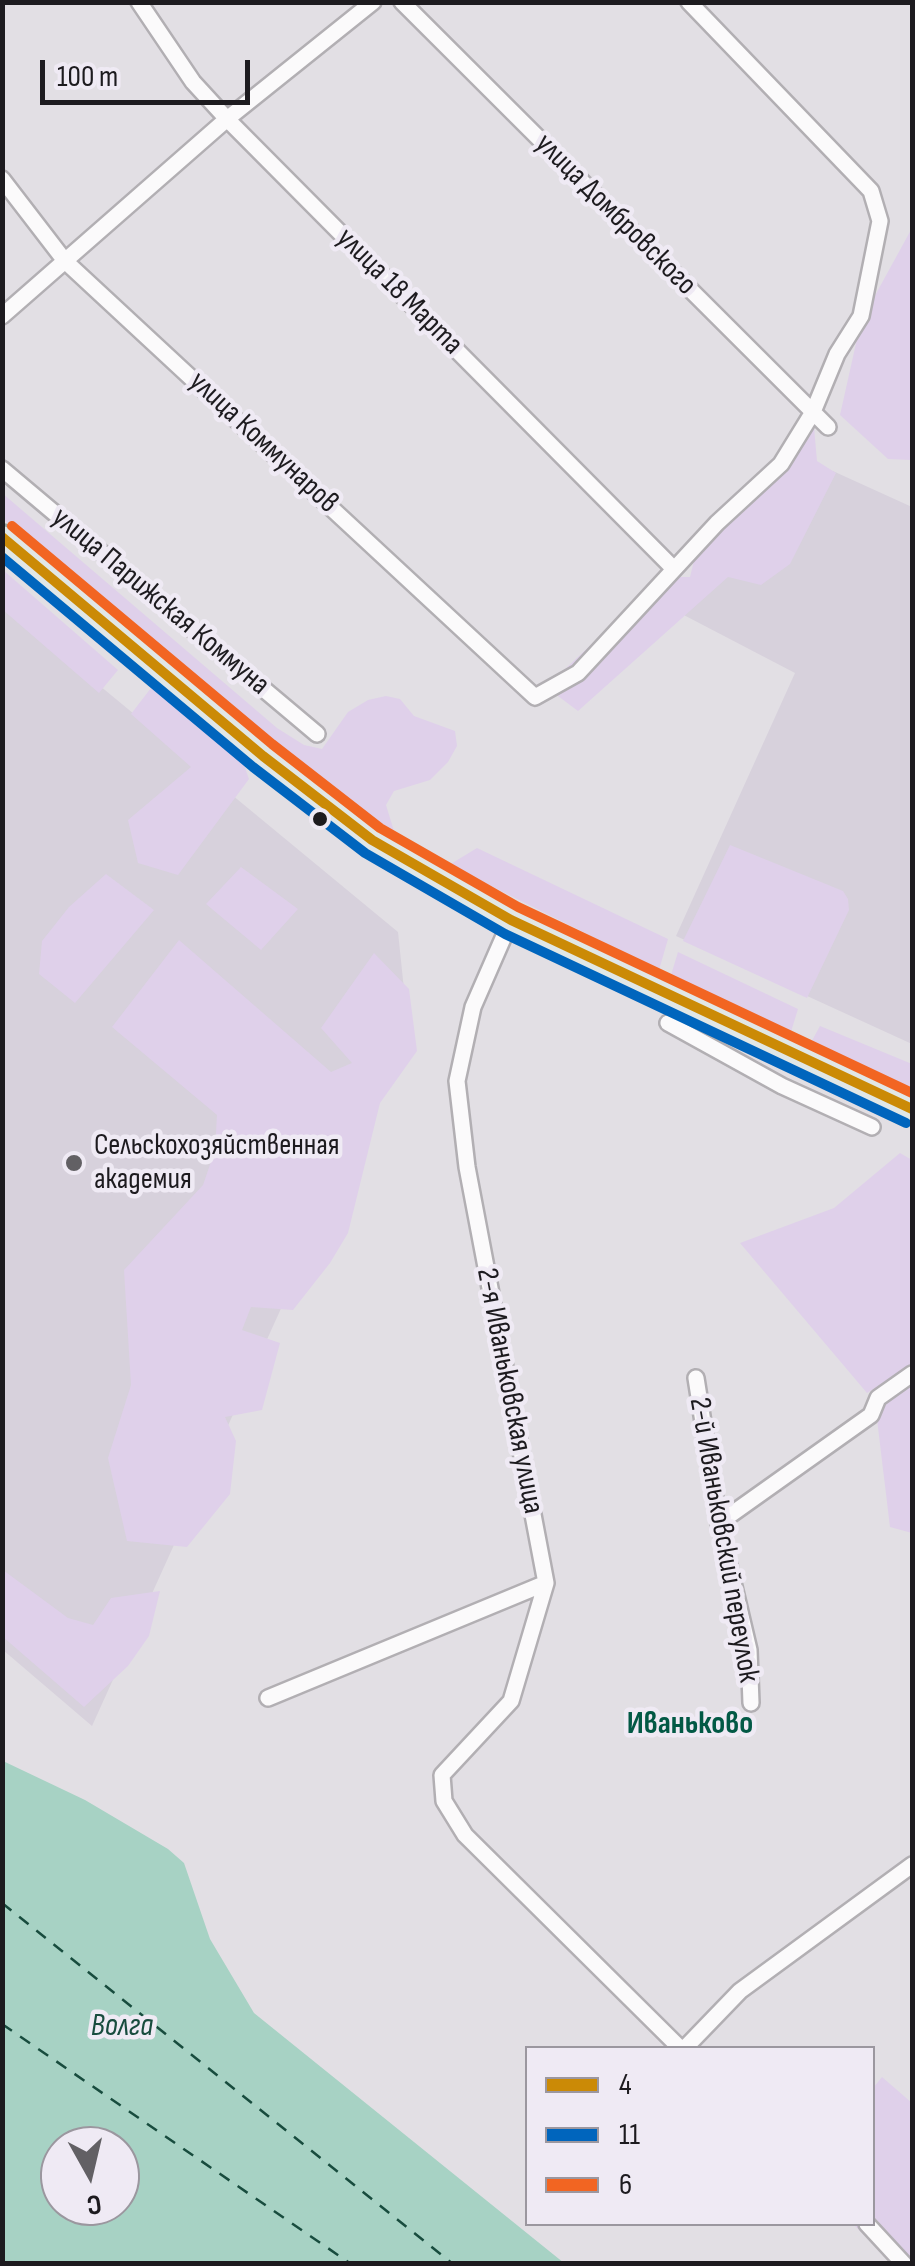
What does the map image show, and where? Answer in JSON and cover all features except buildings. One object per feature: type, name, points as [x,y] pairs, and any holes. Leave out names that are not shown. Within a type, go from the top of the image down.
[{"type":"main road","points":[[2,537],[264,756],[372,840],[510,920],[912,1109]]},
{"type":"street","name":"улица 18 Марта","points":[[139,2],[193,82],[227,119],[674,569]]},
{"type":"street","points":[[2,316],[227,119],[373,2]]},
{"type":"street","name":"улица Домбровского","points":[[402,2],[828,427]]},
{"type":"street","points":[[674,569],[781,464],[813,412],[837,354],[860,316],[880,221],[871,191],[689,2]]},
{"type":"street","name":"улица Коммунаров","points":[[2,179],[65,261],[535,697],[578,673],[674,569]]},
{"type":"street","name":"улица Парижская Коммуна","points":[[2,469],[318,734]]},
{"type":"street","name":"2-я Иваньковская улица","points":[[510,920],[473,1006],[457,1081],[466,1167],[546,1583],[511,1701],[442,1775],[444,1801],[465,1836],[681,2046]]},
{"type":"street","points":[[668,1022],[782,1086],[872,1127]]},
{"type":"street","points":[[782,1086],[799,1056]]},
{"type":"street","points":[[719,1523],[871,1415],[878,1398],[912,1374]]},
{"type":"street","name":"2-й Иваньковский переулок","points":[[696,1378],[719,1523],[749,1650],[751,1703]]},
{"type":"street","points":[[268,1698],[546,1583]]},
{"type":"street","points":[[685,2046],[740,1991],[912,1865]]},
{"type":"street","points":[[869,2226],[904,2264]]},
{"type":"shaded area","points":[[912,228],[912,460],[888,459],[840,415],[861,321]]},
{"type":"shaded area","points":[[814,427],[817,461],[836,473],[790,564],[761,585],[728,577],[578,711],[546,687],[663,577],[690,577],[697,548],[781,464],[784,441],[799,428]]},
{"type":"shaded area","points":[[813,462],[912,507],[912,1044],[676,936],[795,673],[678,612]]},
{"type":"shaded area","points":[[2,493],[277,728],[304,745],[322,749],[348,712],[368,700],[386,696],[400,699],[414,716],[455,731],[457,746],[430,780],[394,791],[386,805],[394,831],[392,839],[374,832],[286,764],[3,519]]},
{"type":"shaded area","points":[[3,570],[118,670],[99,693],[3,610]]},
{"type":"shaded area","points":[[2,605],[398,932],[408,1028],[92,1726],[3,1650]]},
{"type":"shaded area","points":[[151,688],[243,762],[249,779],[178,875],[138,863],[128,820],[191,767],[131,714]]},
{"type":"shaded area","points":[[730,845],[843,891],[848,899],[849,910],[807,998],[683,941]]},
{"type":"shaded area","points":[[477,848],[668,939],[659,970],[449,865]]},
{"type":"shaded area","points":[[241,867],[298,909],[261,950],[206,904]]},
{"type":"shaded area","points":[[106,874],[154,910],[75,1003],[39,974],[42,941],[69,907]]},
{"type":"shaded area","points":[[179,940],[331,1072],[352,1063],[321,1028],[374,953],[409,989],[417,1051],[380,1103],[348,1233],[330,1263],[293,1310],[251,1307],[242,1330],[280,1343],[262,1410],[225,1417],[236,1441],[230,1494],[187,1547],[127,1541],[108,1458],[131,1385],[124,1270],[203,1185],[215,1150],[217,1115],[112,1027]]},
{"type":"shaded area","points":[[678,952],[798,1009],[790,1035],[671,975]]},
{"type":"shaded area","points":[[820,1026],[912,1064],[912,1094],[808,1048]]},
{"type":"shaded area","points":[[900,1153],[912,1160],[912,1365],[867,1393],[740,1243],[834,1208]]},
{"type":"shaded area","points":[[912,1385],[912,1533],[890,1527],[876,1411]]},
{"type":"shaded area","points":[[3,1570],[68,1618],[93,1625],[111,1598],[160,1591],[149,1636],[128,1666],[84,1707],[3,1637]]},
{"type":"shaded area","points":[[882,2077],[912,2103],[912,2262],[909,2258],[904,2263],[892,2263],[855,2226],[875,2226],[875,2086]]},
{"type":"water","name":"Волга","points":[[3,1761],[85,1800],[168,1849],[184,1863],[210,1939],[254,2013],[564,2263],[3,2263]]},
{"type":"ferry route","points":[[2,1903],[453,2264]]},
{"type":"ferry route","points":[[2,2024],[351,2264]]},
{"type":"transit line","name":"6","points":[[12,526],[272,744],[380,828],[518,907],[912,1093]]},
{"type":"transit line","name":"4","points":[[2,537],[263,756],[372,840],[511,920],[912,1109]]},
{"type":"transit line","name":"11","points":[[2,557],[253,767],[365,853],[505,934],[906,1123]]},
{"type":"place","name":"Сельскохозяйственная академия","points":[[74,1163]]},
{"type":"district","name":"Иваньково","points":[[690,1725]]}]
